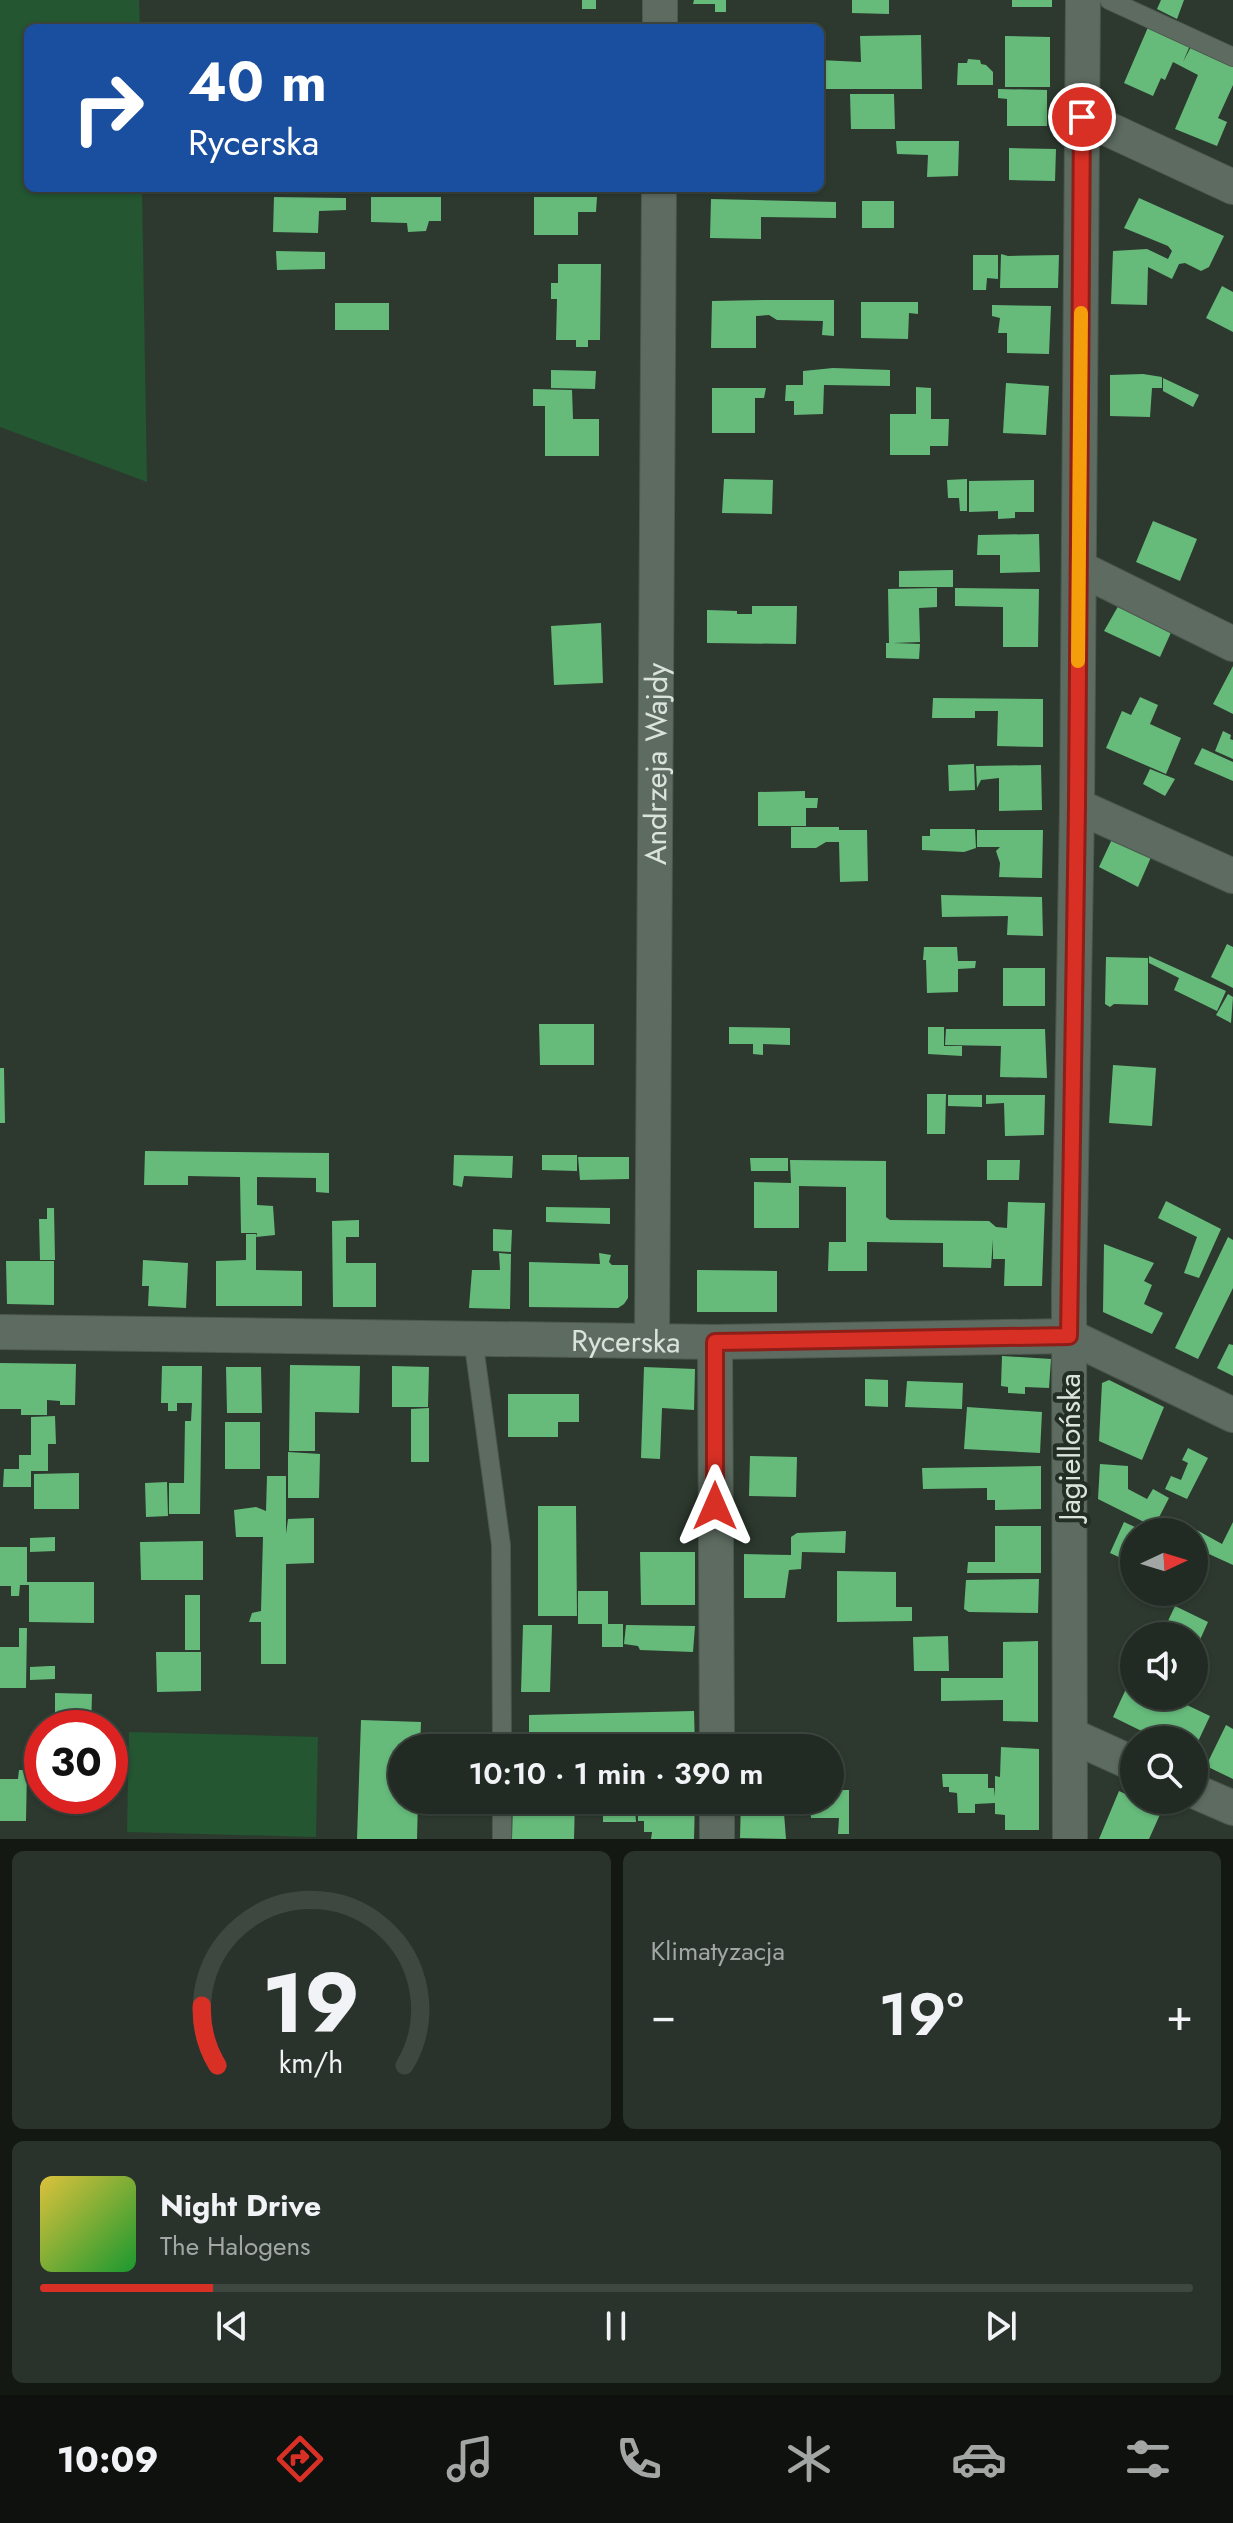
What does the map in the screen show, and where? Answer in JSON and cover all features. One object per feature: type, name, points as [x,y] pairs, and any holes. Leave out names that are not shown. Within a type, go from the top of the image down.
[{"type":"street","points":[[660,0],[660,24]]},
{"type":"street","name":"Jagiellońska","points":[[1070,1839],[1069,1336],[1077,806],[1083,0]]},
{"type":"street","points":[[1082,117],[1233,187]]},
{"type":"street","name":"Andrzeja Wajdy","points":[[652,1340],[659,192]]},
{"type":"street","points":[[1079,568],[1233,644]]},
{"type":"street","points":[[1077,806],[1233,876]]},
{"type":"street","name":"Rycerska","points":[[0,1332],[715,1342],[1069,1336],[1233,1415]]},
{"type":"street","points":[[715,1342],[717,1734]]},
{"type":"street","points":[[1070,1735],[1120,1758]]},
{"type":"street","points":[[1208,1797],[1233,1808]]},
{"type":"street","points":[[717,1814],[717,1839]]},
{"type":"lane","points":[[1109,0],[1233,57]]},
{"type":"lane","points":[[473,1338],[501,1545],[502,1734]]},
{"type":"lane","points":[[502,1814],[502,1839]]},
{"type":"green space","points":[[0,0],[139,0],[140,24],[24,24],[24,192],[142,192],[147,482],[0,427]]},
{"type":"green space","points":[[129,1732],[318,1737],[316,1837],[127,1832]]},
{"type":"building","points":[[582,0],[596,0],[596,9],[582,9]]},
{"type":"building","points":[[694,0],[726,0],[726,12],[715,12],[715,4],[693,4]]},
{"type":"building","points":[[852,0],[889,0],[889,14],[852,13]]},
{"type":"building","points":[[1012,0],[1052,0],[1052,7],[1012,7]]},
{"type":"building","points":[[1161,0],[1184,0],[1177,19],[1157,9]]},
{"type":"building","points":[[1149,25],[1191,43],[1183,62],[1193,43],[1233,62],[1233,85],[1218,118],[1227,122],[1217,146],[1175,129],[1198,75],[1173,62],[1153,96],[1124,83]]},
{"type":"building","points":[[921,35],[922,89],[824,89],[824,60],[861,62],[860,36]]},
{"type":"building","points":[[1005,36],[1050,37],[1050,87],[1005,87]]},
{"type":"building","points":[[968,59],[980,60],[993,72],[993,85],[957,85],[958,63],[967,63]]},
{"type":"building","points":[[998,89],[1047,90],[1047,126],[1007,126],[1007,99],[998,98]]},
{"type":"building","points":[[850,94],[894,94],[895,129],[851,129]]},
{"type":"building","points":[[896,141],[959,141],[958,176],[927,177],[928,155],[897,154]]},
{"type":"building","points":[[1009,148],[1056,149],[1055,181],[1009,180]]},
{"type":"building","points":[[274,197],[346,198],[346,210],[319,211],[318,233],[273,232]]},
{"type":"building","points":[[371,197],[441,197],[441,221],[429,221],[426,231],[408,232],[407,223],[371,222]]},
{"type":"building","points":[[534,197],[597,197],[596,212],[578,212],[578,235],[534,235]]},
{"type":"building","points":[[1139,198],[1224,236],[1209,267],[1201,271],[1185,263],[1179,264],[1172,279],[1148,267],[1147,305],[1111,304],[1113,251],[1147,249],[1168,259],[1172,251],[1168,246],[1124,228]]},
{"type":"building","points":[[711,199],[836,202],[836,218],[761,217],[761,239],[710,238]]},
{"type":"building","points":[[862,201],[894,201],[894,228],[862,228]]},
{"type":"building","points":[[276,251],[325,252],[325,269],[277,270]]},
{"type":"building","points":[[1001,254],[1059,255],[1058,288],[1000,288]]},
{"type":"building","points":[[973,255],[998,255],[998,279],[987,278],[986,290],[973,290]]},
{"type":"building","points":[[558,264],[601,264],[600,340],[588,340],[588,347],[576,347],[576,340],[556,340],[557,299],[551,299],[551,283],[558,283]]},
{"type":"building","points":[[1222,286],[1233,292],[1233,332],[1206,318]]},
{"type":"building","points":[[834,300],[834,336],[822,335],[823,321],[777,320],[769,315],[756,316],[756,348],[711,348],[712,301]]},
{"type":"building","points":[[861,302],[918,302],[918,314],[909,313],[908,339],[861,338]]},
{"type":"building","points":[[335,303],[389,303],[389,330],[335,330]]},
{"type":"building","points":[[992,305],[1051,306],[1049,354],[1007,353],[1007,333],[998,333],[1000,318],[992,316]]},
{"type":"building","points":[[833,368],[890,370],[890,386],[824,385],[823,414],[794,415],[794,401],[785,401],[786,385],[803,385],[803,371]]},
{"type":"building","points":[[551,370],[596,371],[595,389],[551,388]]},
{"type":"building","points":[[1110,375],[1162,377],[1162,388],[1152,388],[1150,417],[1110,416]]},
{"type":"building","points":[[1163,378],[1199,395],[1193,407],[1163,391]]},
{"type":"building","points":[[1006,383],[1049,386],[1046,435],[1003,433]]},
{"type":"building","points":[[916,387],[931,388],[931,419],[949,419],[948,446],[930,446],[930,455],[890,455],[890,414],[916,414]]},
{"type":"building","points":[[712,388],[766,388],[764,398],[755,398],[755,433],[712,433]]},
{"type":"building","points":[[533,389],[572,390],[573,419],[599,419],[599,456],[545,456],[545,406],[533,406]]},
{"type":"building","points":[[724,479],[773,480],[772,514],[722,513]]},
{"type":"building","points":[[967,479],[967,511],[960,511],[959,498],[948,498],[947,480]]},
{"type":"building","points":[[1034,480],[1034,512],[1015,512],[1015,518],[998,519],[998,511],[969,512],[969,481]]},
{"type":"building","points":[[1153,521],[1197,539],[1180,581],[1136,562]]},
{"type":"building","points":[[1039,534],[1040,572],[1000,573],[1000,555],[977,555],[978,535]]},
{"type":"building","points":[[953,570],[953,587],[899,587],[899,571]]},
{"type":"building","points":[[937,588],[937,607],[919,608],[920,642],[893,643],[920,644],[919,659],[886,658],[886,643],[889,643],[888,589]]},
{"type":"building","points":[[955,588],[1039,589],[1038,647],[1003,647],[1003,607],[955,606]]},
{"type":"building","points":[[1120,603],[1173,628],[1160,657],[1104,631]]},
{"type":"building","points":[[752,606],[797,606],[796,644],[707,643],[707,610],[752,614]]},
{"type":"building","points":[[601,623],[603,683],[554,685],[551,626]]},
{"type":"building","points":[[1233,666],[1233,714],[1213,704]]},
{"type":"building","points":[[1140,697],[1158,705],[1150,724],[1181,738],[1166,774],[1106,748],[1122,711],[1131,715]]},
{"type":"building","points":[[933,698],[1043,699],[1043,747],[997,746],[998,711],[975,711],[975,718],[932,718]]},
{"type":"building","points":[[1223,731],[1233,740],[1233,759],[1215,751]]},
{"type":"building","points":[[1202,748],[1233,762],[1233,781],[1194,764]]},
{"type":"building","points":[[974,764],[975,790],[949,791],[948,765]]},
{"type":"building","points":[[1041,765],[1042,810],[999,811],[999,778],[981,780],[977,788],[976,766]]},
{"type":"building","points":[[1150,769],[1175,779],[1165,796],[1143,784]]},
{"type":"building","points":[[805,791],[805,798],[818,798],[817,808],[806,808],[806,826],[758,826],[758,792]]},
{"type":"building","points":[[791,827],[867,830],[868,881],[840,882],[839,842],[826,842],[816,848],[791,848]]},
{"type":"building","points":[[930,829],[975,829],[976,848],[964,852],[922,850],[922,836],[930,836]]},
{"type":"building","points":[[977,830],[1043,830],[1042,878],[999,877],[1000,863],[996,851],[1000,847],[977,847]]},
{"type":"building","points":[[1114,835],[1152,855],[1138,887],[1099,867]]},
{"type":"building","points":[[941,895],[1042,897],[1043,936],[1007,935],[1008,916],[942,917]]},
{"type":"building","points":[[1227,944],[1233,947],[1233,988],[1211,977]]},
{"type":"building","points":[[924,947],[957,947],[958,961],[976,961],[975,968],[958,969],[958,992],[927,993]]},
{"type":"building","points":[[1149,956],[1226,991],[1217,1011],[1174,990],[1179,978],[1149,963]]},
{"type":"building","points":[[1106,957],[1148,958],[1148,1005],[1114,1004],[1110,1007],[1105,1004]]},
{"type":"building","points":[[1003,968],[1045,968],[1045,1006],[1003,1006]]},
{"type":"building","points":[[1228,994],[1233,997],[1231,1023],[1216,1015]]},
{"type":"building","points":[[539,1024],[594,1024],[594,1065],[540,1065]]},
{"type":"building","points":[[729,1027],[790,1028],[790,1045],[763,1044],[763,1055],[753,1054],[753,1044],[729,1044]]},
{"type":"building","points":[[928,1027],[944,1027],[944,1046],[962,1046],[962,1056],[928,1054]]},
{"type":"building","points":[[946,1029],[1045,1029],[1047,1078],[1000,1077],[1001,1046],[945,1045]]},
{"type":"building","points":[[1113,1065],[1156,1068],[1152,1126],[1109,1123]]},
{"type":"building","points":[[0,1068],[4,1068],[5,1123],[0,1123]]},
{"type":"building","points":[[927,1094],[946,1094],[945,1134],[927,1134]]},
{"type":"building","points":[[948,1095],[982,1095],[982,1107],[948,1106]]},
{"type":"building","points":[[986,1095],[1045,1095],[1044,1135],[1005,1136],[1004,1103],[986,1104]]},
{"type":"building","points":[[145,1151],[329,1153],[329,1193],[316,1192],[316,1178],[257,1177],[257,1205],[273,1206],[275,1235],[256,1237],[257,1233],[241,1233],[240,1177],[188,1176],[188,1185],[144,1185]]},
{"type":"building","points":[[454,1155],[513,1156],[512,1178],[464,1176],[462,1187],[453,1185]]},
{"type":"building","points":[[542,1155],[577,1155],[577,1171],[542,1170]]},
{"type":"building","points":[[578,1157],[629,1157],[629,1179],[580,1180]]},
{"type":"building","points":[[750,1158],[788,1158],[788,1171],[751,1171]]},
{"type":"building","points":[[790,1160],[886,1161],[886,1217],[890,1220],[989,1221],[996,1227],[1007,1228],[1008,1202],[1045,1203],[1042,1286],[1004,1286],[1005,1259],[993,1259],[993,1239],[991,1268],[943,1267],[943,1243],[867,1242],[867,1271],[828,1271],[829,1242],[846,1242],[846,1187],[799,1186],[799,1228],[754,1228],[754,1182],[791,1183]]},
{"type":"building","points":[[987,1160],[1020,1160],[1019,1180],[987,1180]]},
{"type":"building","points":[[1166,1201],[1221,1229],[1199,1278],[1184,1273],[1197,1237],[1158,1218]]},
{"type":"building","points":[[546,1207],[610,1208],[610,1224],[546,1222]]},
{"type":"building","points":[[47,1208],[54,1208],[55,1260],[40,1260],[39,1219],[47,1219]]},
{"type":"building","points":[[359,1220],[359,1237],[346,1237],[346,1263],[376,1263],[376,1307],[333,1307],[332,1221]]},
{"type":"building","points":[[493,1229],[512,1230],[511,1252],[493,1251]]},
{"type":"building","points":[[246,1234],[256,1234],[256,1270],[302,1271],[302,1306],[216,1306],[216,1261],[246,1260]]},
{"type":"building","points":[[1228,1237],[1233,1240],[1233,1288],[1198,1359],[1175,1348]]},
{"type":"building","points":[[1104,1244],[1154,1263],[1144,1281],[1152,1285],[1144,1304],[1163,1313],[1152,1334],[1103,1312]]},
{"type":"building","points":[[499,1253],[511,1254],[510,1309],[469,1308],[472,1270],[500,1270]]},
{"type":"building","points":[[599,1253],[611,1255],[609,1262],[612,1265],[628,1265],[628,1298],[624,1304],[618,1308],[529,1307],[529,1262],[600,1264]]},
{"type":"building","points":[[143,1260],[188,1263],[186,1308],[148,1306],[149,1286],[142,1286]]},
{"type":"building","points":[[6,1261],[54,1261],[54,1305],[7,1304]]},
{"type":"building","points":[[697,1270],[777,1271],[777,1312],[697,1312]]},
{"type":"building","points":[[1229,1344],[1233,1345],[1233,1376],[1217,1368]]},
{"type":"building","points":[[1002,1356],[1051,1359],[1049,1388],[1025,1387],[1025,1394],[1008,1393],[1008,1387],[1001,1386]]},
{"type":"building","points":[[0,1363],[76,1364],[75,1405],[60,1405],[60,1401],[47,1400],[47,1415],[21,1415],[21,1409],[0,1409]]},
{"type":"building","points":[[290,1365],[360,1366],[359,1413],[315,1412],[315,1451],[289,1451]]},
{"type":"building","points":[[162,1366],[202,1366],[200,1514],[169,1514],[169,1483],[184,1483],[185,1421],[191,1421],[192,1403],[177,1403],[177,1411],[168,1411],[168,1403],[161,1403]]},
{"type":"building","points":[[392,1366],[429,1367],[428,1407],[392,1407]]},
{"type":"building","points":[[226,1367],[261,1367],[262,1413],[227,1413]]},
{"type":"building","points":[[644,1367],[695,1369],[694,1410],[662,1408],[660,1459],[641,1458]]},
{"type":"building","points":[[865,1379],[888,1380],[888,1407],[865,1406]]},
{"type":"building","points":[[1109,1380],[1164,1407],[1142,1460],[1099,1441],[1102,1383]]},
{"type":"building","points":[[907,1381],[963,1383],[962,1409],[905,1407]]},
{"type":"building","points":[[508,1394],[579,1394],[579,1422],[558,1422],[558,1437],[508,1437]]},
{"type":"building","points":[[967,1407],[1042,1412],[1040,1453],[964,1449]]},
{"type":"building","points":[[429,1408],[429,1462],[411,1462],[411,1409]]},
{"type":"building","points":[[55,1416],[56,1444],[48,1444],[48,1471],[31,1471],[31,1487],[3,1487],[4,1469],[19,1469],[19,1455],[31,1455],[31,1417]]},
{"type":"building","points":[[225,1422],[260,1422],[260,1469],[225,1469]]},
{"type":"building","points":[[1188,1448],[1208,1458],[1187,1499],[1165,1489],[1171,1476],[1181,1480],[1188,1463],[1182,1460]]},
{"type":"building","points":[[288,1452],[320,1454],[319,1498],[288,1498]]},
{"type":"building","points":[[750,1456],[797,1457],[796,1497],[749,1496]]},
{"type":"building","points":[[1100,1464],[1128,1466],[1128,1489],[1147,1499],[1153,1489],[1169,1498],[1159,1518],[1136,1518],[1098,1499]]},
{"type":"building","points":[[1041,1466],[1041,1509],[995,1510],[995,1500],[987,1500],[987,1488],[923,1489],[922,1468]]},
{"type":"building","points":[[79,1473],[79,1509],[34,1509],[34,1474]]},
{"type":"building","points":[[267,1476],[286,1476],[286,1534],[288,1519],[314,1518],[314,1563],[286,1564],[286,1664],[261,1664],[261,1622],[249,1622],[252,1613],[261,1611],[263,1537],[236,1537],[234,1510],[256,1507],[266,1511]]},
{"type":"building","points":[[167,1482],[168,1516],[146,1517],[145,1483]]},
{"type":"building","points":[[538,1506],[576,1506],[577,1616],[538,1616]]},
{"type":"building","points":[[1233,1522],[1233,1565],[1208,1554],[1208,1536],[1222,1544]]},
{"type":"building","points":[[995,1526],[1041,1526],[1041,1573],[967,1573],[968,1562],[995,1562]]},
{"type":"building","points":[[846,1531],[845,1553],[802,1552],[801,1569],[789,1570],[785,1598],[744,1598],[744,1554],[791,1555],[791,1537],[797,1533]]},
{"type":"building","points":[[1120,1531],[1120,1558],[1110,1553]]},
{"type":"building","points":[[55,1537],[55,1551],[30,1552],[30,1538]]},
{"type":"building","points":[[203,1541],[203,1580],[141,1580],[140,1542]]},
{"type":"building","points":[[0,1547],[27,1547],[27,1582],[94,1582],[94,1623],[29,1622],[29,1585],[20,1585],[19,1596],[11,1596],[11,1586],[0,1586]]},
{"type":"building","points":[[640,1552],[695,1552],[695,1605],[641,1605]]},
{"type":"building","points":[[837,1571],[896,1572],[896,1607],[912,1607],[912,1621],[837,1622]]},
{"type":"building","points":[[1039,1579],[1038,1613],[969,1612],[964,1609],[966,1580]]},
{"type":"building","points":[[578,1591],[608,1591],[608,1624],[623,1624],[623,1647],[602,1647],[602,1624],[578,1624]]},
{"type":"building","points":[[185,1595],[200,1595],[200,1650],[185,1650]]},
{"type":"building","points":[[1175,1606],[1208,1622],[1168,1622]]},
{"type":"building","points":[[523,1625],[552,1625],[550,1692],[521,1692]]},
{"type":"building","points":[[626,1625],[695,1626],[693,1652],[640,1650],[638,1646],[624,1644]]},
{"type":"building","points":[[19,1628],[27,1628],[26,1688],[0,1688],[0,1647],[19,1647]]},
{"type":"building","points":[[948,1636],[949,1671],[914,1671],[913,1637]]},
{"type":"building","points":[[1038,1641],[1038,1722],[1003,1721],[1003,1700],[941,1701],[941,1678],[1003,1678],[1003,1642]]},
{"type":"building","points":[[156,1652],[201,1652],[201,1691],[157,1692]]},
{"type":"building","points":[[55,1666],[55,1679],[30,1680],[30,1667]]},
{"type":"building","points":[[55,1693],[92,1694],[92,1710],[55,1710]]},
{"type":"building","points":[[1120,1702],[1120,1710],[1197,1710],[1210,1716],[1205,1726],[1131,1726],[1113,1717]]},
{"type":"building","points":[[694,1711],[695,1734],[529,1734],[529,1715]]},
{"type":"building","points":[[361,1720],[421,1722],[421,1734],[388,1734],[388,1814],[418,1814],[417,1839],[357,1839]]},
{"type":"building","points":[[1226,1725],[1233,1729],[1233,1779],[1208,1767]]},
{"type":"building","points":[[1001,1747],[1039,1749],[1039,1830],[1005,1830],[1005,1815],[995,1814],[995,1803],[975,1804],[975,1813],[958,1813],[957,1793],[943,1787],[942,1774],[988,1774],[988,1788],[994,1788],[995,1797],[995,1776],[1000,1777]]},
{"type":"building","points":[[19,1770],[24,1770],[26,1821],[0,1821],[0,1779],[18,1779]]},
{"type":"building","points":[[844,1790],[849,1790],[849,1834],[838,1834],[839,1818],[811,1818],[811,1814],[844,1814]]},
{"type":"building","points":[[1119,1791],[1120,1814],[1160,1814],[1149,1839],[1099,1839]]},
{"type":"building","points":[[513,1814],[575,1814],[574,1839],[512,1839]]},
{"type":"building","points":[[603,1814],[635,1814],[636,1822],[603,1822]]},
{"type":"building","points":[[638,1814],[695,1814],[694,1839],[651,1839],[652,1832],[644,1832],[644,1821],[638,1821]]},
{"type":"building","points":[[741,1814],[784,1814],[786,1839],[740,1838]]},
{"type":"slow traffic","points":[[1078,661],[1081,313]]},
{"type":"route","points":[[715,1506],[715,1342],[1069,1336],[1082,117]]}]
